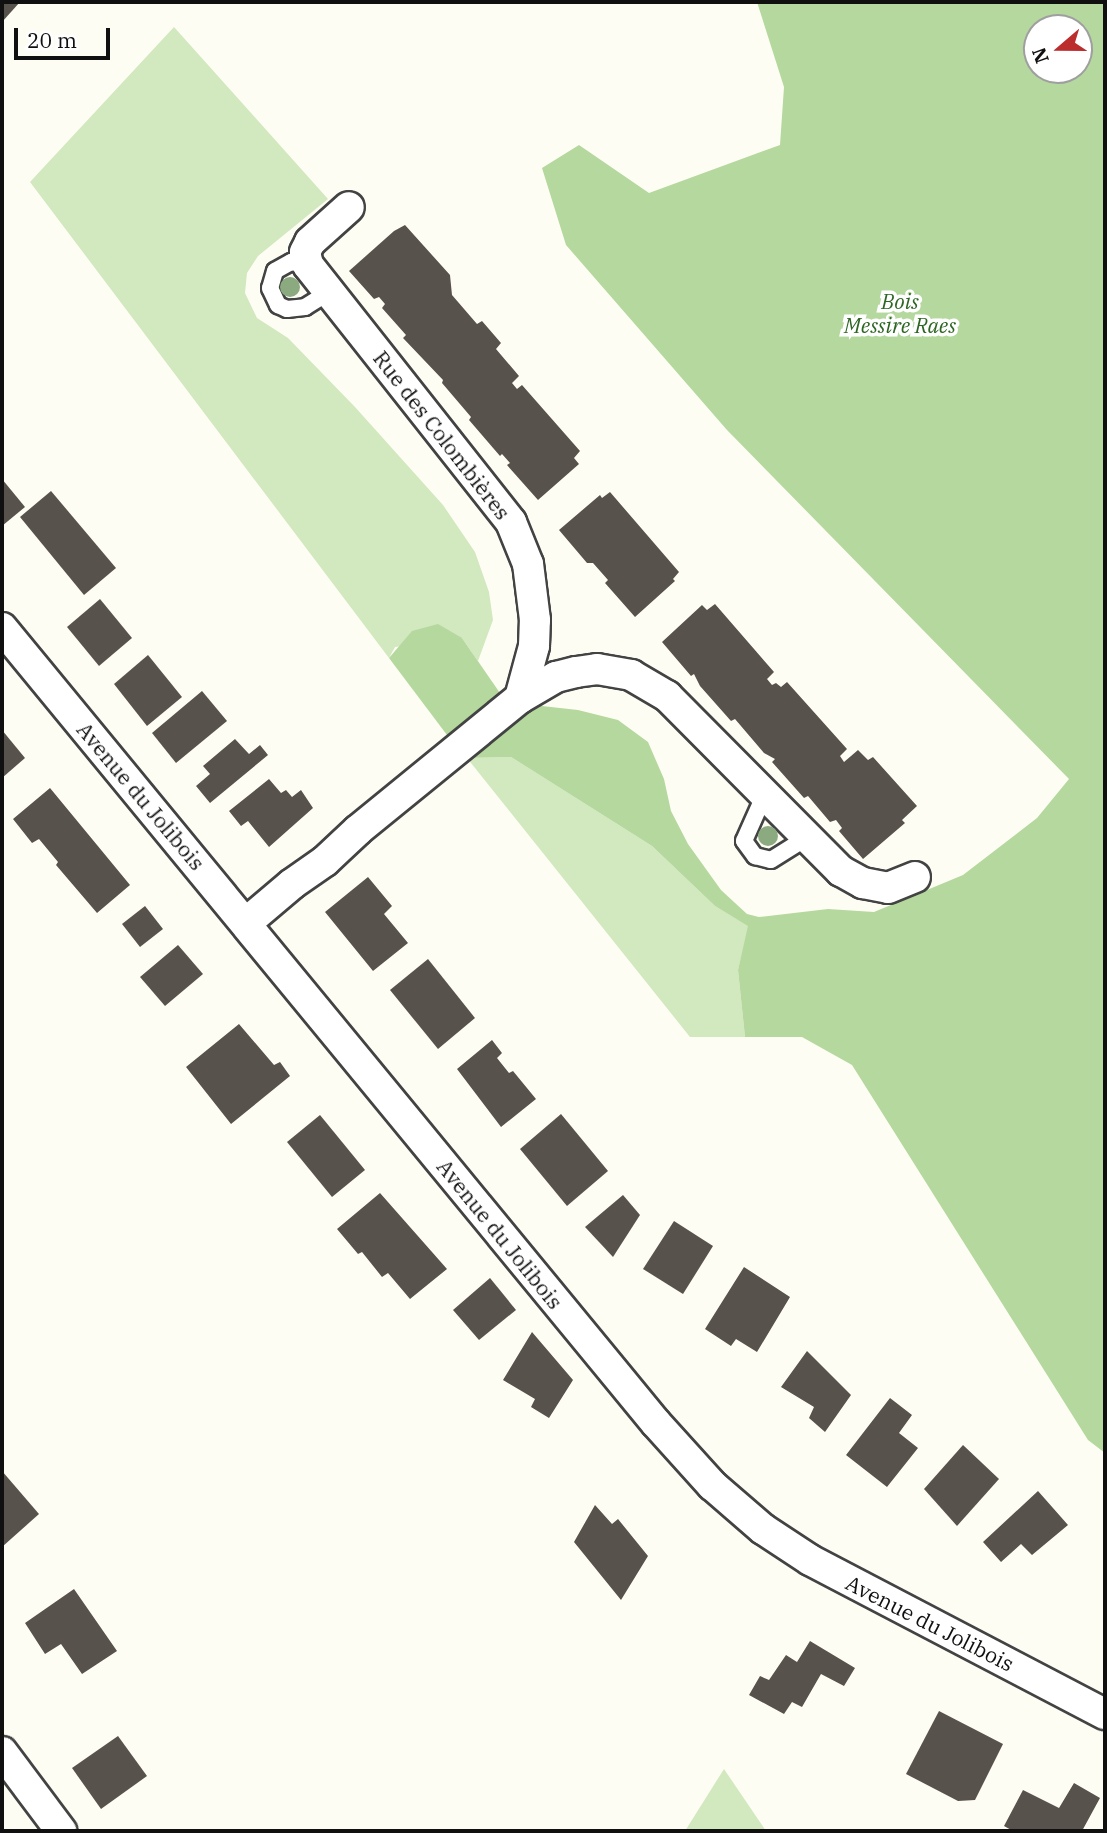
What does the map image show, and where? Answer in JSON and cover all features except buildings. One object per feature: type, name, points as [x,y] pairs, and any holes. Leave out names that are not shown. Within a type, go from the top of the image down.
[{"type":"street","points":[[307,265],[305,252],[310,242],[349,207]]},
{"type":"street","name":"Rue des Colombières","points":[[307,265],[495,499],[520,540],[528,564],[535,620],[534,646],[520,698]]},
{"type":"street","name":"Avenue du Jolibois","points":[[2,628],[682,1455],[738,1509],[810,1560],[1105,1714]]},
{"type":"street","points":[[246,923],[292,884],[326,861],[358,830],[520,698],[556,677],[597,669],[631,675],[667,696],[841,871],[863,883],[888,888],[915,877]]},
{"type":"street","points":[[2,1752],[61,1831]]},
{"type":"lane","points":[[307,265],[290,262],[275,271],[270,288],[278,305],[287,309],[305,307],[327,293]]},
{"type":"lane","points":[[764,796],[744,841],[755,856],[771,860],[806,838]]},
{"type":"green space","name":"Bois Messire Raes","points":[[757,2],[1105,2],[1105,1453],[1088,1440],[852,1065],[802,1037],[745,1037],[738,970],[748,926],[715,906],[652,846],[511,757],[467,758],[533,705],[578,710],[618,720],[648,742],[664,779],[671,811],[688,844],[721,890],[747,914],[759,917],[828,909],[874,912],[963,875],[1037,818],[1069,779],[727,430],[566,245],[542,168],[579,145],[649,193],[780,145],[784,87]]},
{"type":"green space","points":[[174,27],[328,199],[258,256],[247,273],[245,293],[257,318],[288,338],[355,407],[443,505],[475,552],[489,592],[493,620],[478,661],[462,638],[395,647],[389,658],[30,182]]},
{"type":"green space","points":[[438,624],[462,638],[502,696],[450,739],[389,658],[412,631]]},
{"type":"green space","points":[[511,757],[652,846],[715,906],[749,926],[738,970],[745,1037],[690,1037],[467,758]]},
{"type":"green space","points":[[724,1769],[766,1831],[685,1831]]}]
